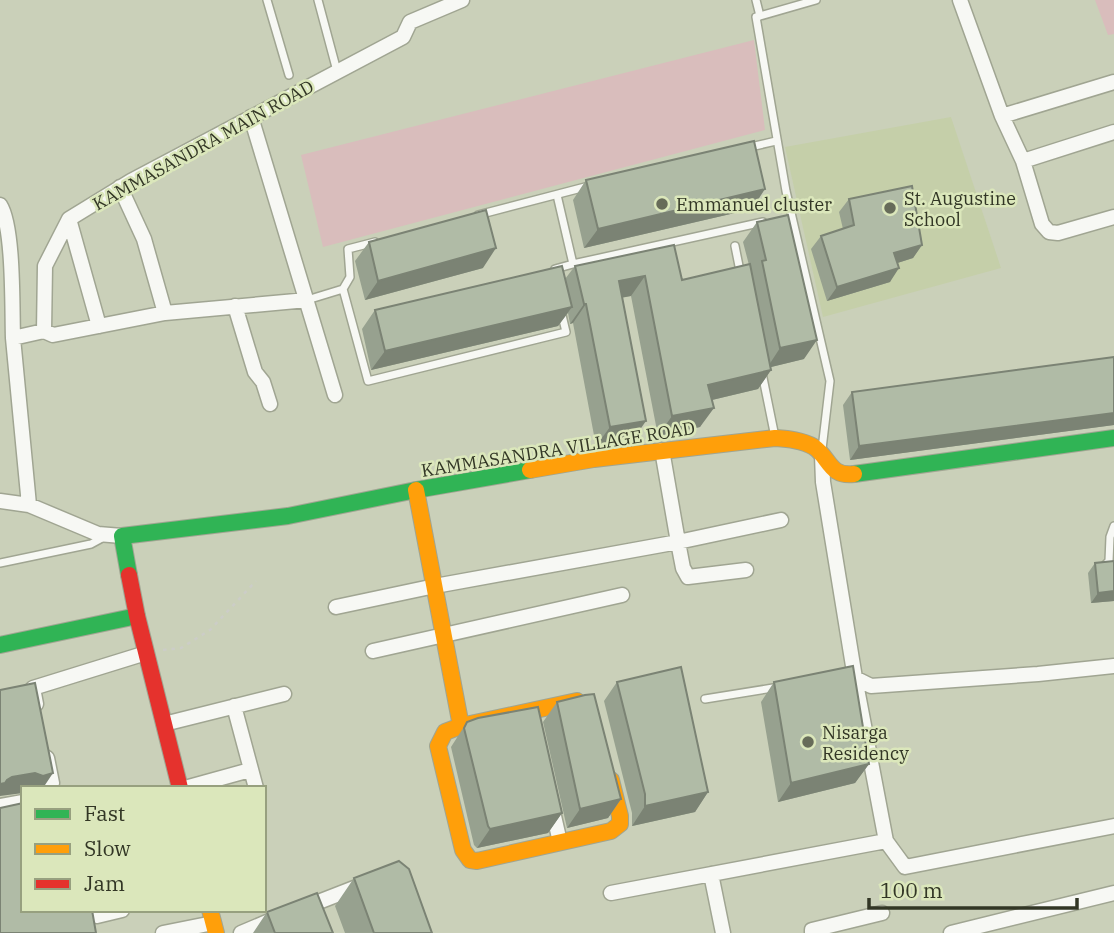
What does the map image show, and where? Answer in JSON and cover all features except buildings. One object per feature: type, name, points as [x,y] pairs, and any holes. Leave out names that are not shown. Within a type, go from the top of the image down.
[{"type":"street","name":"KAMMASANDRA MAIN ROAD","points":[[69,219],[120,187],[403,37],[410,22],[462,0]]},
{"type":"street","points":[[960,0],[1002,116],[1023,161],[1042,224],[1049,232],[1058,233],[1114,217]]},
{"type":"street","points":[[1002,116],[1114,82]]},
{"type":"street","points":[[251,117],[335,395]]},
{"type":"street","points":[[1023,161],[1114,132]]},
{"type":"street","points":[[120,187],[144,239],[165,313]]},
{"type":"street","points":[[0,205],[5,214],[9,238],[13,338],[29,505]]},
{"type":"street","points":[[69,219],[99,326]]},
{"type":"street","points":[[44,331],[46,266],[69,219]]},
{"type":"street","points":[[13,338],[44,331],[53,335],[165,313],[307,300]]},
{"type":"street","points":[[235,306],[255,372],[263,382],[270,404]]},
{"type":"street","name":"KAMMASANDRA VILLAGE ROAD","points":[[0,501],[29,505],[98,534],[114,536],[288,516],[416,490],[594,459],[775,438],[803,442],[817,448],[832,470],[846,475],[1114,438]]},
{"type":"street","points":[[662,450],[683,568],[688,577],[746,570]]},
{"type":"street","points":[[822,454],[823,482],[851,678],[886,841],[905,867],[1114,826]]},
{"type":"street","points":[[416,490],[461,726]]},
{"type":"street","points":[[336,607],[782,520]]},
{"type":"street","points":[[114,536],[180,786]]},
{"type":"street","points":[[373,651],[622,595]]},
{"type":"street","points":[[0,645],[137,617]]},
{"type":"street","points":[[38,715],[27,690],[146,653]]},
{"type":"street","points":[[851,678],[872,686],[1114,666]]},
{"type":"street","points":[[164,724],[284,694]]},
{"type":"street","points":[[592,706],[584,701],[569,702],[533,719],[461,726],[445,732],[438,746],[463,850],[470,860],[477,861],[611,831],[620,824],[620,816],[608,767]]},
{"type":"street","points":[[234,706],[255,786]]},
{"type":"street","points":[[44,742],[50,786]]},
{"type":"street","points":[[192,786],[250,770]]},
{"type":"street","points":[[549,790],[560,842]]},
{"type":"street","points":[[0,806],[21,802]]},
{"type":"street","points":[[0,815],[21,811]]},
{"type":"street","points":[[611,892],[886,841]]},
{"type":"street","points":[[711,874],[723,933]]},
{"type":"street","points":[[241,933],[381,877]]},
{"type":"street","points":[[951,933],[1114,893]]},
{"type":"street","points":[[87,912],[97,916],[114,912]]},
{"type":"street","points":[[812,933],[812,930],[882,913]]},
{"type":"street","points":[[163,933],[213,922]]},
{"type":"lane","points":[[267,0],[289,75]]},
{"type":"lane","points":[[318,0],[337,71]]},
{"type":"lane","points":[[756,0],[760,16]]},
{"type":"lane","points":[[816,0],[756,17],[786,191],[830,381],[822,454]]},
{"type":"lane","points":[[738,149],[776,141]]},
{"type":"lane","points":[[464,219],[593,185]]},
{"type":"lane","points":[[557,195],[573,264]]},
{"type":"lane","points":[[554,282],[551,270],[772,220]]},
{"type":"lane","points":[[307,300],[343,289],[350,277],[348,249],[388,239]]},
{"type":"lane","points":[[734,246],[743,285]]},
{"type":"lane","points":[[343,289],[368,381],[566,332],[560,307]]},
{"type":"lane","points":[[759,363],[775,438]]},
{"type":"lane","points":[[1105,565],[1109,561],[1110,537],[1114,526]]},
{"type":"lane","points":[[0,563],[91,544],[114,536]]},
{"type":"lane","points":[[705,699],[785,685]]},
{"type":"path","points":[[181,648],[210,630],[256,581]]},
{"type":"shaded area","points":[[1095,0],[1114,0],[1114,34],[1108,35]]},
{"type":"shaded area","points":[[754,40],[765,130],[323,247],[301,155]]},
{"type":"shaded area","name":"St. Augustine School","points":[[951,117],[1001,268],[823,317],[785,147]]},
{"type":"traffic: fast","points":[[854,474],[1114,438]]},
{"type":"traffic: fast","points":[[129,575],[122,536],[288,516],[530,470]]},
{"type":"traffic: fast","points":[[0,645],[137,616]]},
{"type":"traffic: slow","points":[[530,470],[594,459],[775,438],[795,440],[814,447],[839,473],[854,474]]},
{"type":"traffic: slow","points":[[416,490],[461,726],[577,701]]},
{"type":"traffic: slow","points":[[461,726],[445,732],[438,746],[463,850],[470,860],[477,861],[611,831],[620,824],[611,780]]},
{"type":"traffic: slow","points":[[211,912],[216,933]]},
{"type":"traffic: jam","points":[[129,575],[180,786]]},
{"type":"place","name":"Emmanuel cluster","points":[[662,204]]},
{"type":"place","name":"St. Augustine School","points":[[890,208]]},
{"type":"place","name":"Nisarga Residency","points":[[808,742]]}]
